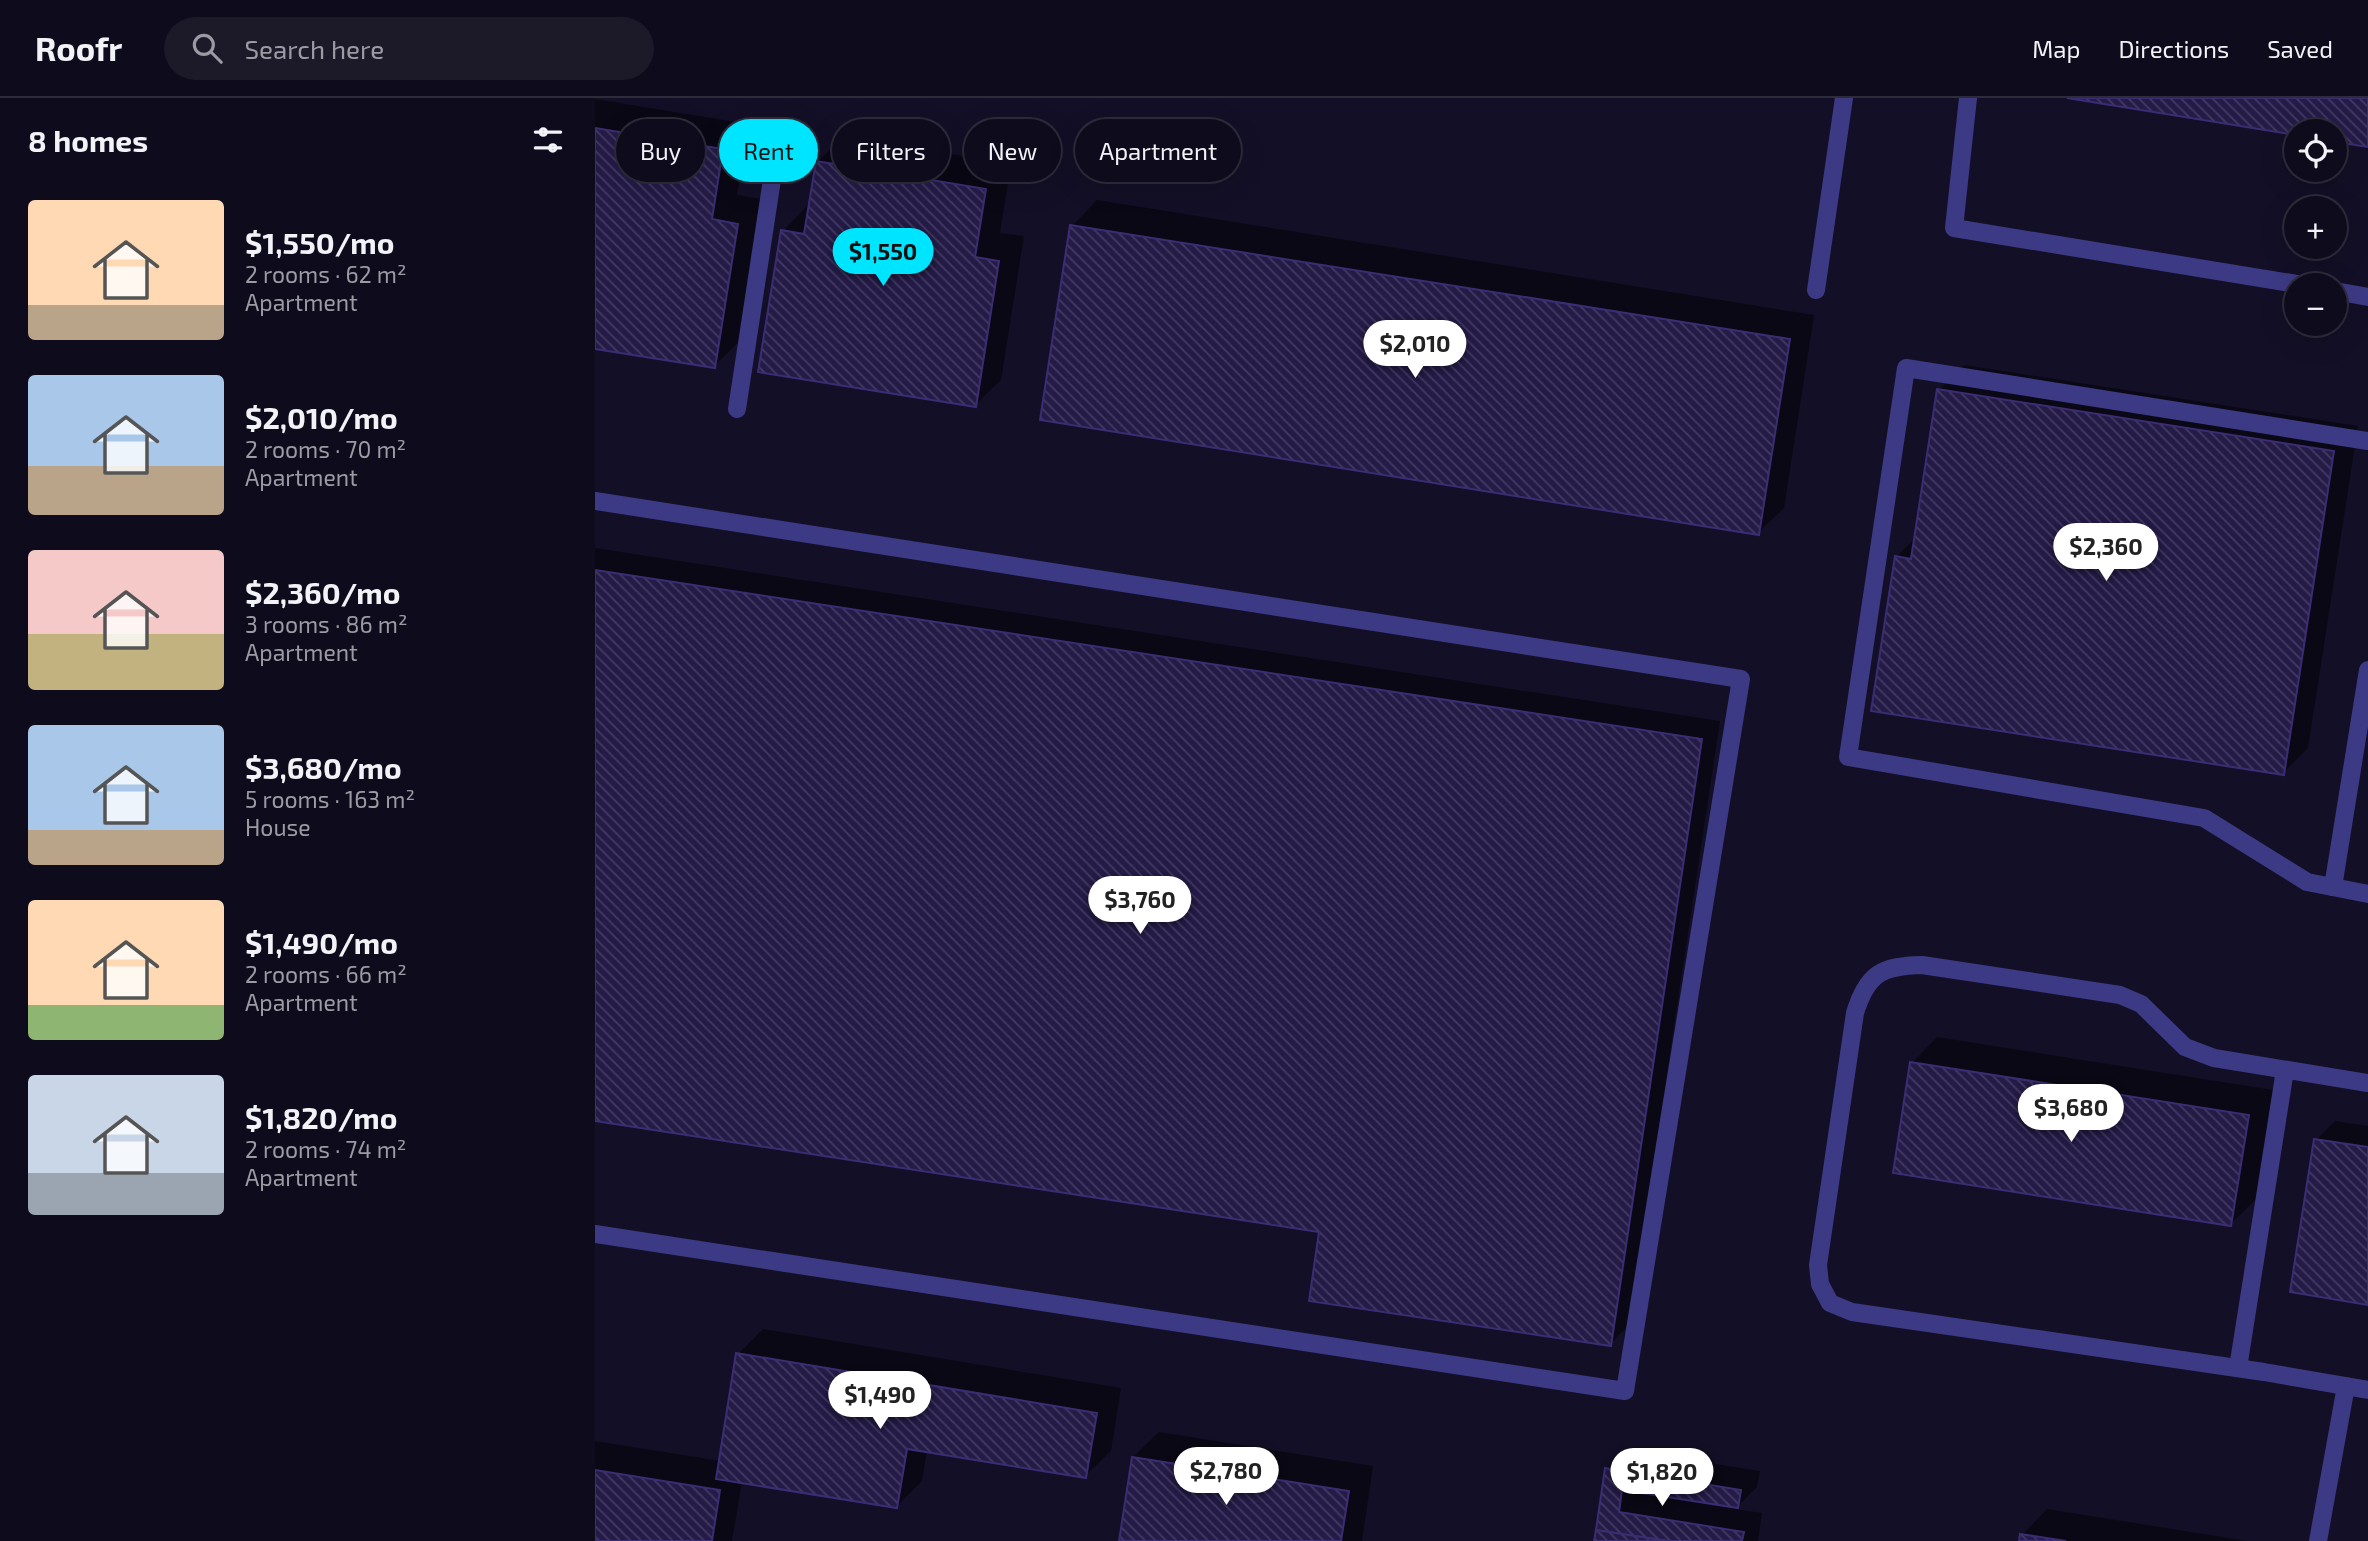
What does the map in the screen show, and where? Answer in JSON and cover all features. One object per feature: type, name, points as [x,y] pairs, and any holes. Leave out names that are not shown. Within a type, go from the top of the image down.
[{"type":"lane","points":[[1816,290],[1844,98]]},
{"type":"lane","points":[[1968,98],[1954,228],[2284,282]]},
{"type":"lane","points":[[737,409],[772,182]]},
{"type":"lane","points":[[2347,293],[2368,297]]},
{"type":"lane","points":[[2368,441],[1906,368],[1848,757],[2204,818],[2307,882],[2368,894]]},
{"type":"lane","points":[[595,501],[1741,679],[1625,1391],[595,1234]]},
{"type":"lane","points":[[2333,887],[2368,670]]},
{"type":"lane","points":[[2368,1083],[2214,1058],[2185,1047],[2141,1004],[2120,995],[1922,965],[1897,966],[1874,976],[1861,992],[1854,1013],[1818,1265],[1820,1284],[1830,1303],[1852,1312],[2238,1368],[2368,1390]]},
{"type":"lane","points":[[2238,1368],[2285,1070]]},
{"type":"lane","points":[[2318,1541],[2346,1386]]},
{"type":"building","points":[[2067,98],[2368,98],[2368,147],[2347,144],[2347,119],[2284,119],[2284,133]]},
{"type":"building","points":[[595,128],[616,131],[616,182],[705,182],[705,146],[719,148],[719,174],[712,219],[738,224],[715,368],[595,349]]},
{"type":"building","points":[[818,161],[832,164],[832,182],[944,182],[986,189],[975,257],[999,261],[976,407],[758,372],[781,230],[804,234],[813,182],[818,182]]},
{"type":"building","points":[[1070,225],[1790,339],[1759,535],[1040,420]]},
{"type":"building","points":[[1937,389],[2334,451],[2284,775],[1871,711],[1895,556],[1911,559]]},
{"type":"building","points":[[595,570],[1702,739],[1611,1346],[1309,1301],[1319,1232],[595,1121]]},
{"type":"building","points":[[1910,1062],[2249,1115],[2231,1226],[1893,1173]]},
{"type":"building","points":[[2314,1139],[2368,1147],[2368,1305],[2290,1292]]},
{"type":"building","points":[[736,1353],[1097,1413],[1086,1478],[907,1449],[897,1508],[716,1479]]},
{"type":"building","points":[[1132,1457],[1349,1491],[1341,1541],[1119,1541]]},
{"type":"building","points":[[1605,1468],[1741,1490],[1738,1508],[1622,1490],[1619,1512],[1744,1532],[1742,1541],[1668,1541],[1596,1530]]},
{"type":"building","points":[[595,1470],[720,1490],[712,1541],[595,1541]]},
{"type":"building","points":[[1596,1530],[1668,1541],[1594,1541]]},
{"type":"building","points":[[2020,1534],[2066,1541],[2019,1541]]}]
